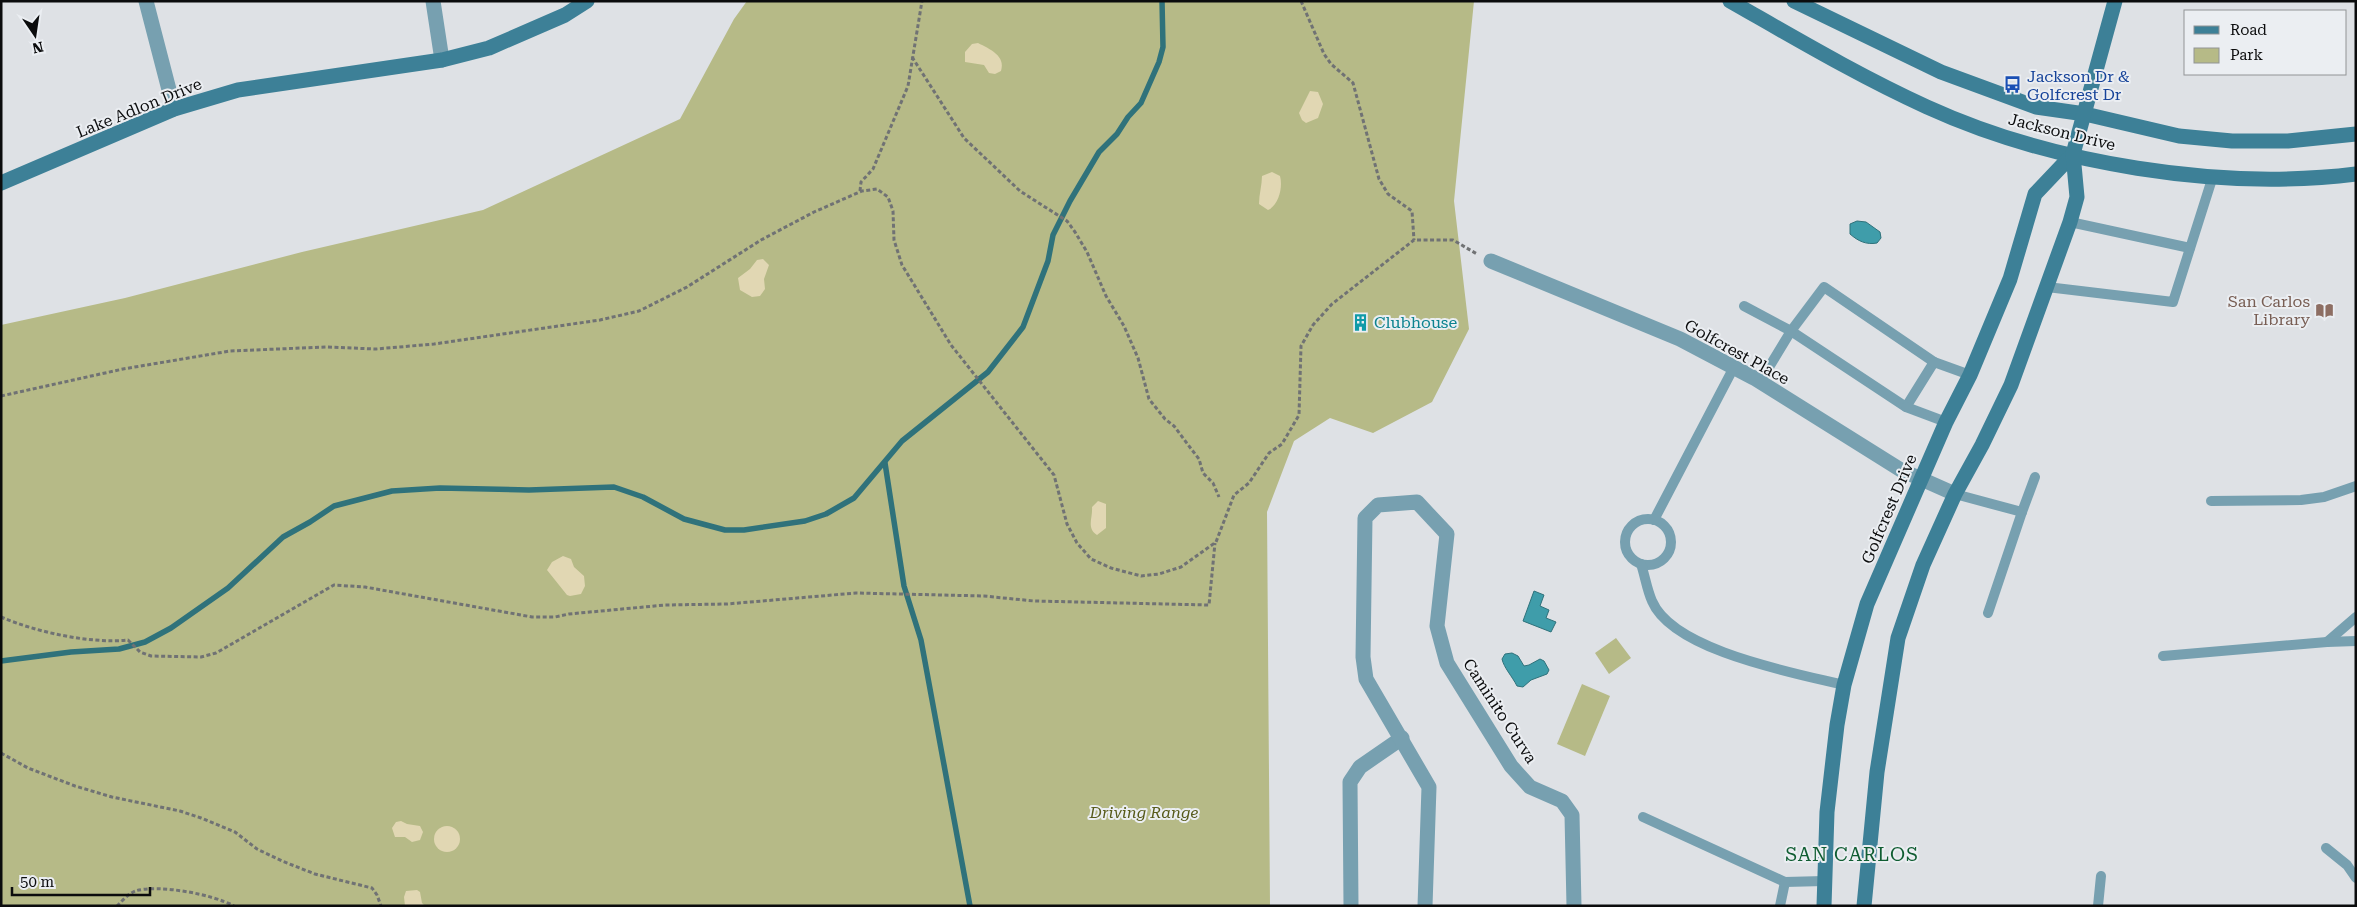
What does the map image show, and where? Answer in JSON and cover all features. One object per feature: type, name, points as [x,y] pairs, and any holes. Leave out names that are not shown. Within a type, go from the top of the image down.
[{"type":"main road","name":"Lake Adlon Drive","points":[[1,182],[174,109],[238,90],[442,60],[489,48],[565,15],[587,1]]},
{"type":"main road","name":"Jackson Drive","points":[[1730,1],[1836,60],[1928,107],[2025,144],[2126,165],[2213,176],[2270,179],[2356,174]]},
{"type":"main road","name":"Jackson Drive","points":[[1794,1],[1941,72],[2036,107],[2085,114],[2179,136],[2232,141],[2288,140],[2356,134]]},
{"type":"main road","name":"Golfcrest Drive","points":[[1864,906],[1876,772],[1898,638],[1923,565],[1955,494],[1982,445],[2011,385],[2070,222],[2077,197],[2073,154],[2116,1]]},
{"type":"main road","name":"Golfcrest Drive","points":[[1824,906],[1827,812],[1844,685],[1867,604],[1946,422],[1970,375],[2010,279],[2035,194],[2073,154]]},
{"type":"street","points":[[146,1],[174,109]]},
{"type":"street","points":[[433,1],[442,60]]},
{"type":"street","name":"Golfcrest Place","points":[[1491,261],[1680,339],[1760,382],[1901,470],[1955,494]]},
{"type":"street","name":"Caminito Curva","points":[[1402,738],[1366,679],[1363,657],[1364,530],[1365,518],[1378,505],[1418,502],[1447,534],[1437,626],[1447,663],[1511,766],[1530,787],[1562,801],[1572,814],[1574,906]]},
{"type":"street","points":[[1351,906],[1350,782],[1360,767],[1402,738],[1429,787],[1425,906]]},
{"type":"lane","points":[[2047,287],[2173,302],[2213,176]]},
{"type":"lane","points":[[2070,222],[2190,248]]},
{"type":"lane","points":[[1760,382],[1790,331],[1824,286],[1934,362],[1970,375]]},
{"type":"lane","points":[[1744,306],[1790,331],[1906,407],[1946,422]]},
{"type":"lane","points":[[1906,407],[1934,362]]},
{"type":"lane","points":[[1654,520],[1734,367]]},
{"type":"lane","points":[[1988,613],[2035,477]]},
{"type":"lane","points":[[2212,501],[2301,500],[2324,497],[2356,486]]},
{"type":"lane","points":[[1955,494],[2022,512]]},
{"type":"lane","points":[[1641,564],[1658,562],[1669,550],[1671,542],[1669,534],[1666,528],[1654,520],[1640,521],[1633,524],[1625,538],[1628,554],[1641,564],[1652,602],[1675,630],[1747,662],[1844,685]]},
{"type":"lane","points":[[2327,642],[2356,617]]},
{"type":"lane","points":[[2163,656],[2356,641]]},
{"type":"lane","points":[[1642,817],[1785,882],[1824,880]]},
{"type":"lane","points":[[2326,848],[2347,865],[2356,878]]},
{"type":"lane","points":[[2098,906],[2101,876]]},
{"type":"lane","points":[[1780,906],[1785,882]]},
{"type":"path","points":[[860,192],[861,182],[873,169],[908,86],[922,1]]},
{"type":"path","points":[[1301,1],[1324,54],[1331,64],[1353,83],[1379,179],[1388,194],[1412,210],[1414,240]]},
{"type":"path","points":[[912,57],[964,138],[1020,190],[1067,222],[1087,252],[1106,296],[1124,326],[1138,358],[1149,399],[1192,450],[1199,460],[1203,473],[1213,483],[1219,497]]},
{"type":"path","points":[[1,396],[123,369],[230,351],[326,347],[386,348],[434,344],[600,320],[639,311],[687,287],[761,240],[814,212],[860,192],[877,189],[888,197],[893,211],[894,240],[902,265],[911,277],[926,307],[971,371],[1016,430],[1034,447],[1054,475],[1067,524],[1077,543],[1091,559],[1111,568],[1141,576],[1159,574],[1181,567],[1216,542]]},
{"type":"path","points":[[1,616],[15,623],[77,638],[107,641],[128,640],[140,652],[151,656],[201,657],[216,653],[334,586],[375,589],[532,617],[555,617],[665,605],[727,604],[833,594],[918,594],[1034,601],[1209,605],[1216,542],[1234,496],[1249,483],[1269,453],[1282,444],[1299,415],[1301,346],[1313,324],[1332,304],[1414,240],[1453,240],[1491,261]]},
{"type":"path","points":[[1,752],[28,768],[75,786],[201,818],[235,832],[257,849],[288,864],[315,874],[372,888],[381,906]]},
{"type":"path","points":[[117,906],[134,892],[160,888],[204,895],[234,906]]},
{"type":"green space","name":"Driving Range","points":[[747,1],[1474,1],[1454,201],[1469,329],[1432,402],[1373,433],[1330,418],[1294,441],[1267,512],[1270,906],[1,906],[1,325],[125,298],[302,252],[483,210],[680,119],[734,19]]},
{"type":"green space","points":[[1616,638],[1631,658],[1609,674],[1595,653]]},
{"type":"green space","points":[[1582,684],[1610,696],[1585,756],[1557,744]]},
{"type":"sand","points":[[978,43],[999,57],[1002,66],[1001,71],[995,74],[989,73],[984,65],[965,62],[965,52],[972,44]]},
{"type":"sand","points":[[1310,91],[1318,92],[1323,104],[1318,118],[1306,123],[1302,120],[1299,113]]},
{"type":"sand","points":[[1272,172],[1280,176],[1280,190],[1275,204],[1268,210],[1259,204],[1259,197],[1262,176]]},
{"type":"sand","points":[[763,259],[769,265],[764,279],[765,289],[760,296],[752,297],[740,290],[738,278],[750,269],[757,260]]},
{"type":"sand","points":[[1098,501],[1106,504],[1106,528],[1097,535],[1092,529],[1091,522],[1092,507]]},
{"type":"sand","points":[[563,556],[571,559],[574,567],[584,576],[585,586],[581,594],[567,595],[547,570],[552,562]]},
{"type":"sand","points":[[401,821],[420,826],[423,832],[420,840],[412,842],[405,837],[395,837],[392,828],[396,822]]},
{"type":"sand","points":[[447,826],[456,830],[460,839],[456,848],[447,852],[438,848],[434,839],[438,830]]},
{"type":"sand","points":[[417,890],[420,892],[422,903],[425,906],[405,906],[404,897],[406,891]]},
{"type":"water","points":[[1857,221],[1866,222],[1880,232],[1881,238],[1877,243],[1862,242],[1850,234],[1850,224]]},
{"type":"water","points":[[1534,591],[1544,595],[1540,606],[1549,610],[1546,618],[1556,622],[1551,632],[1523,621]]},
{"type":"water","points":[[1512,653],[1518,656],[1524,666],[1540,659],[1544,661],[1549,670],[1547,674],[1531,680],[1523,687],[1517,686],[1504,666],[1502,659],[1505,654]]},
{"type":"waterway","points":[[1,661],[71,652],[119,649],[145,642],[171,628],[228,588],[283,537],[334,506],[392,491],[440,488],[529,490],[614,487],[643,497],[684,519],[725,530],[744,530],[805,521],[826,514],[854,498],[902,441],[988,372],[1023,327],[1048,261],[1053,235],[1070,201],[1099,152],[1117,134],[1128,117],[1141,103],[1159,62],[1163,47],[1162,1]]},
{"type":"waterway","points":[[885,463],[904,586],[921,640],[970,906]]},
{"type":"place","name":"Jackson Dr & Golfcrest Dr","points":[[2013,85]]},
{"type":"place","name":"San Carlos Library","points":[[2324,310]]},
{"type":"place","name":"Clubhouse","points":[[1360,322]]},
{"type":"district","name":"SAN CARLOS","points":[[1852,854]]}]
